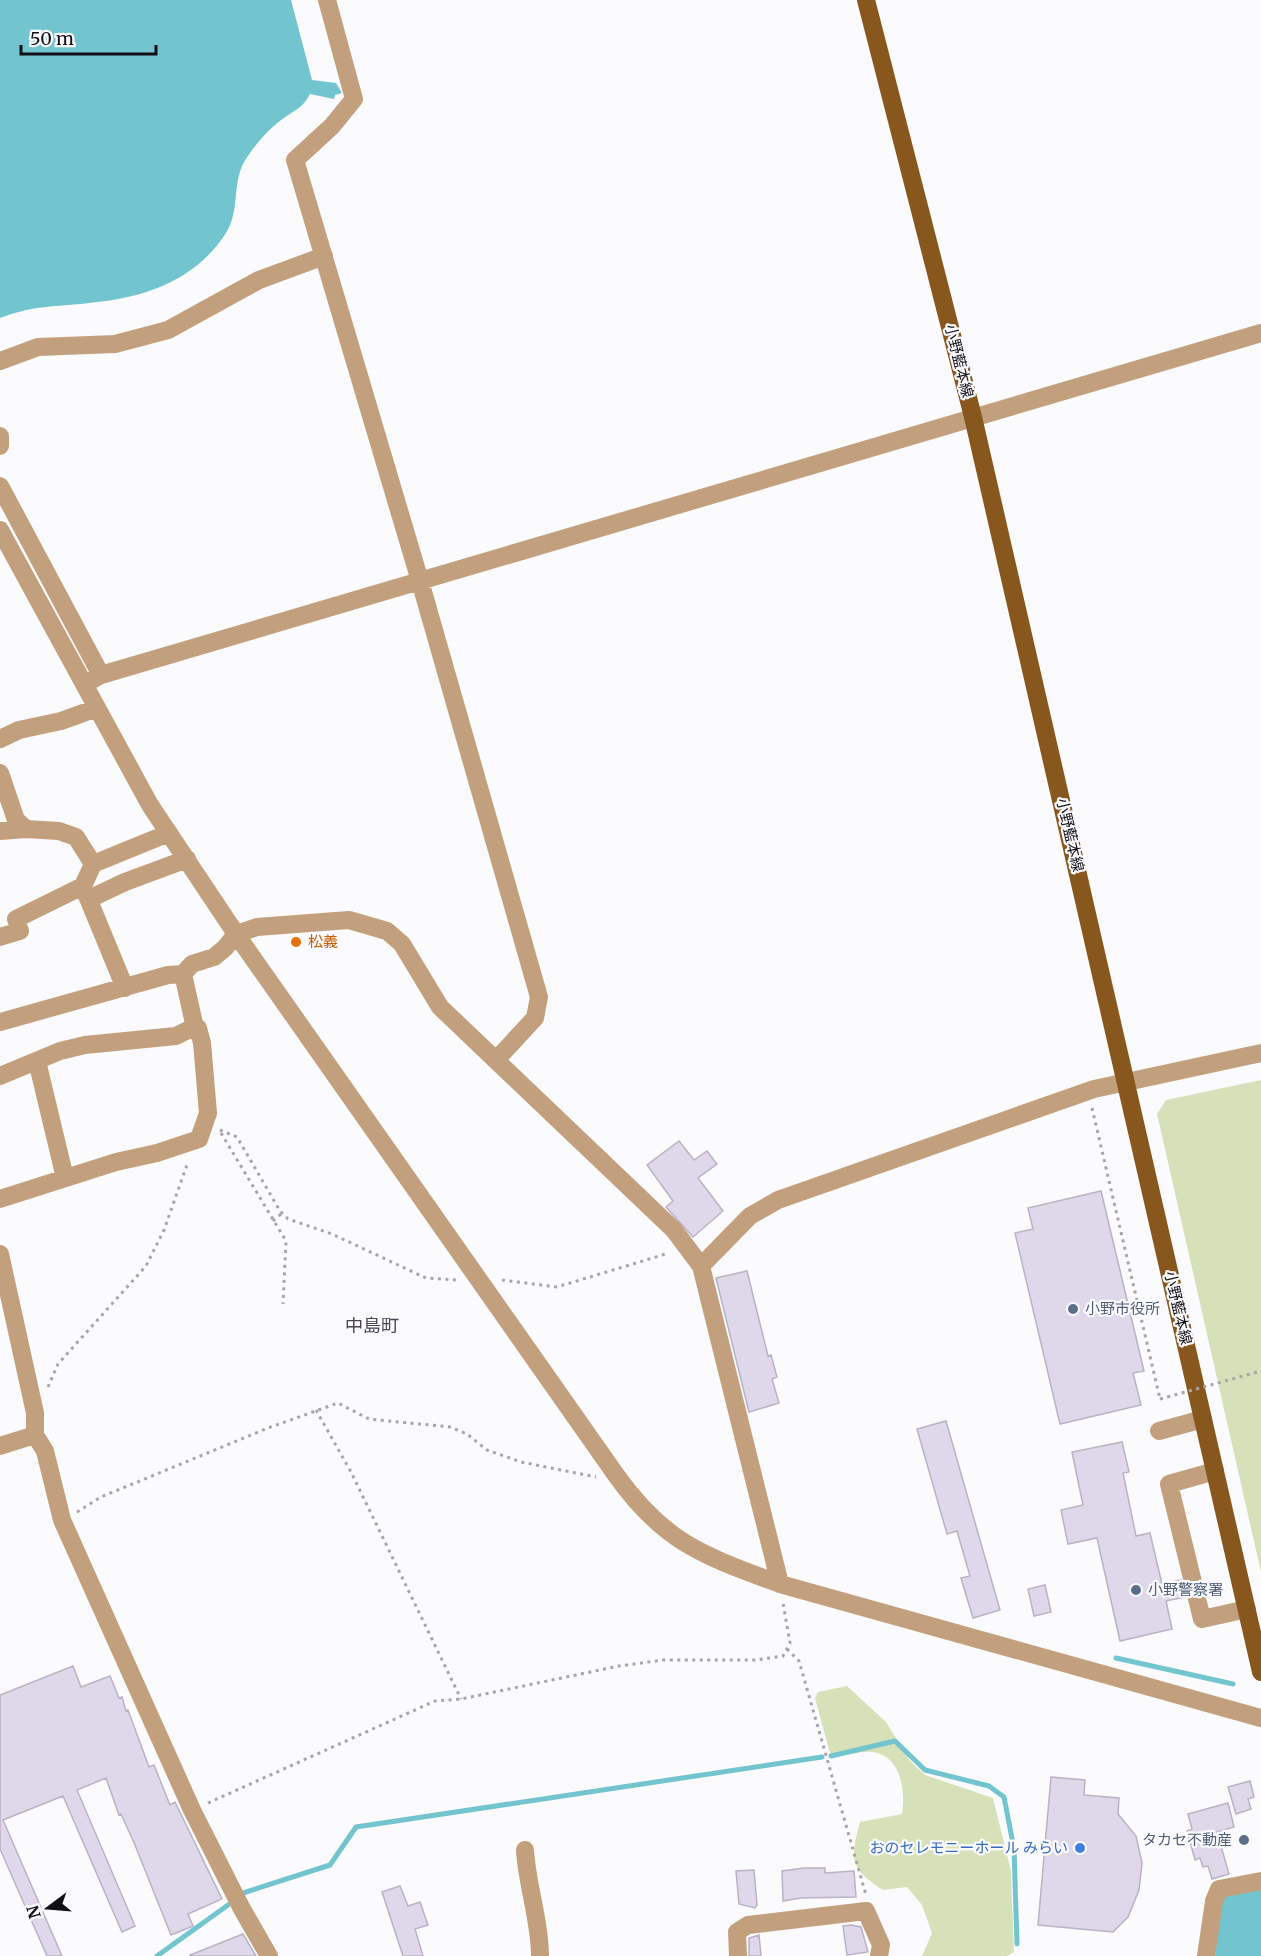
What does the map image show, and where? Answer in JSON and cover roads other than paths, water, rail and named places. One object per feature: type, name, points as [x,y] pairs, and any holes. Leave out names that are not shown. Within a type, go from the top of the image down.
[{"type":"main road","name":"小野藍本線","points":[[866,0],[973,417],[1261,1672]]},
{"type":"street","points":[[327,0],[354,99],[332,126],[295,160],[420,581],[538,998],[535,1018],[496,1060]]},
{"type":"street","points":[[0,361],[38,347],[116,344],[168,330],[259,280],[324,256]]},
{"type":"street","points":[[84,684],[101,675],[1261,333]]},
{"type":"street","points":[[0,436],[0,446]]},
{"type":"street","points":[[0,486],[101,675]]},
{"type":"street","points":[[0,530],[150,805],[236,933],[634,1501],[664,1531],[705,1556],[780,1584],[1261,1718]]},
{"type":"street","points":[[0,739],[19,730],[61,721],[98,708]]},
{"type":"street","points":[[0,773],[16,820],[26,829]]},
{"type":"street","points":[[0,831],[26,829],[59,831],[76,837],[93,864],[86,892],[125,988]]},
{"type":"street","points":[[93,864],[169,833]]},
{"type":"street","points":[[0,937],[20,931],[16,919],[86,892],[125,882],[187,860]]},
{"type":"street","points":[[0,1022],[168,975],[183,974],[192,964],[214,957],[225,948],[236,933],[257,927],[349,920],[387,931],[402,944],[440,1007],[674,1230],[700,1266],[780,1584]]},
{"type":"street","points":[[0,1199],[191,1142],[199,1139],[212,1127],[208,1113],[202,1042],[198,1028],[195,1028],[183,974]]},
{"type":"street","points":[[0,1076],[60,1051],[85,1045],[176,1036],[195,1028]]},
{"type":"street","points":[[700,1266],[750,1216],[778,1200],[1094,1089],[1126,1080],[1261,1053]]},
{"type":"street","points":[[37,1061],[65,1178]]},
{"type":"street","points":[[0,1254],[35,1413],[35,1435],[45,1451],[62,1520],[192,1810],[242,1909],[269,1956]]},
{"type":"street","points":[[1159,1431],[1203,1419]]},
{"type":"street","points":[[0,1446],[35,1435]]},
{"type":"street","points":[[1215,1471],[1169,1484],[1202,1619],[1246,1608]]},
{"type":"street","points":[[525,1850],[526,1878],[537,1915],[540,1956]]},
{"type":"street","points":[[1206,1956],[1214,1901],[1219,1889],[1261,1881]]},
{"type":"street","points":[[738,1956],[737,1932],[747,1925],[866,1911],[881,1945],[879,1956]]},
{"type":"water","points":[[0,0],[291,0],[312,80],[336,83],[342,93],[335,95],[334,99],[310,94],[302,106],[278,122],[262,138],[240,170],[233,216],[226,233],[213,250],[184,275],[129,297],[34,309],[0,318]]},
{"type":"water","points":[[1261,1889],[1261,1956],[1215,1956],[1222,1896]]},
{"type":"waterway","points":[[1116,1658],[1233,1684]]},
{"type":"waterway","points":[[831,1756],[895,1741],[925,1770],[989,1786],[1004,1797],[1014,1849],[1017,1944]]},
{"type":"waterway","points":[[243,1893],[330,1865],[356,1827],[822,1757]]},
{"type":"waterway","points":[[157,1956],[228,1905]]},
{"type":"place","name":"松義","points":[[296,942]]},
{"type":"place","name":"小野市役所","points":[[1073,1309]]},
{"type":"place","name":"小野警察署","points":[[1136,1590]]},
{"type":"place","name":"タカセ不動産","points":[[1244,1840]]},
{"type":"place","name":"おのセレモニーホール みらい","points":[[1080,1848]]},
{"type":"district","name":"中島町","points":[[372,1326]]}]
